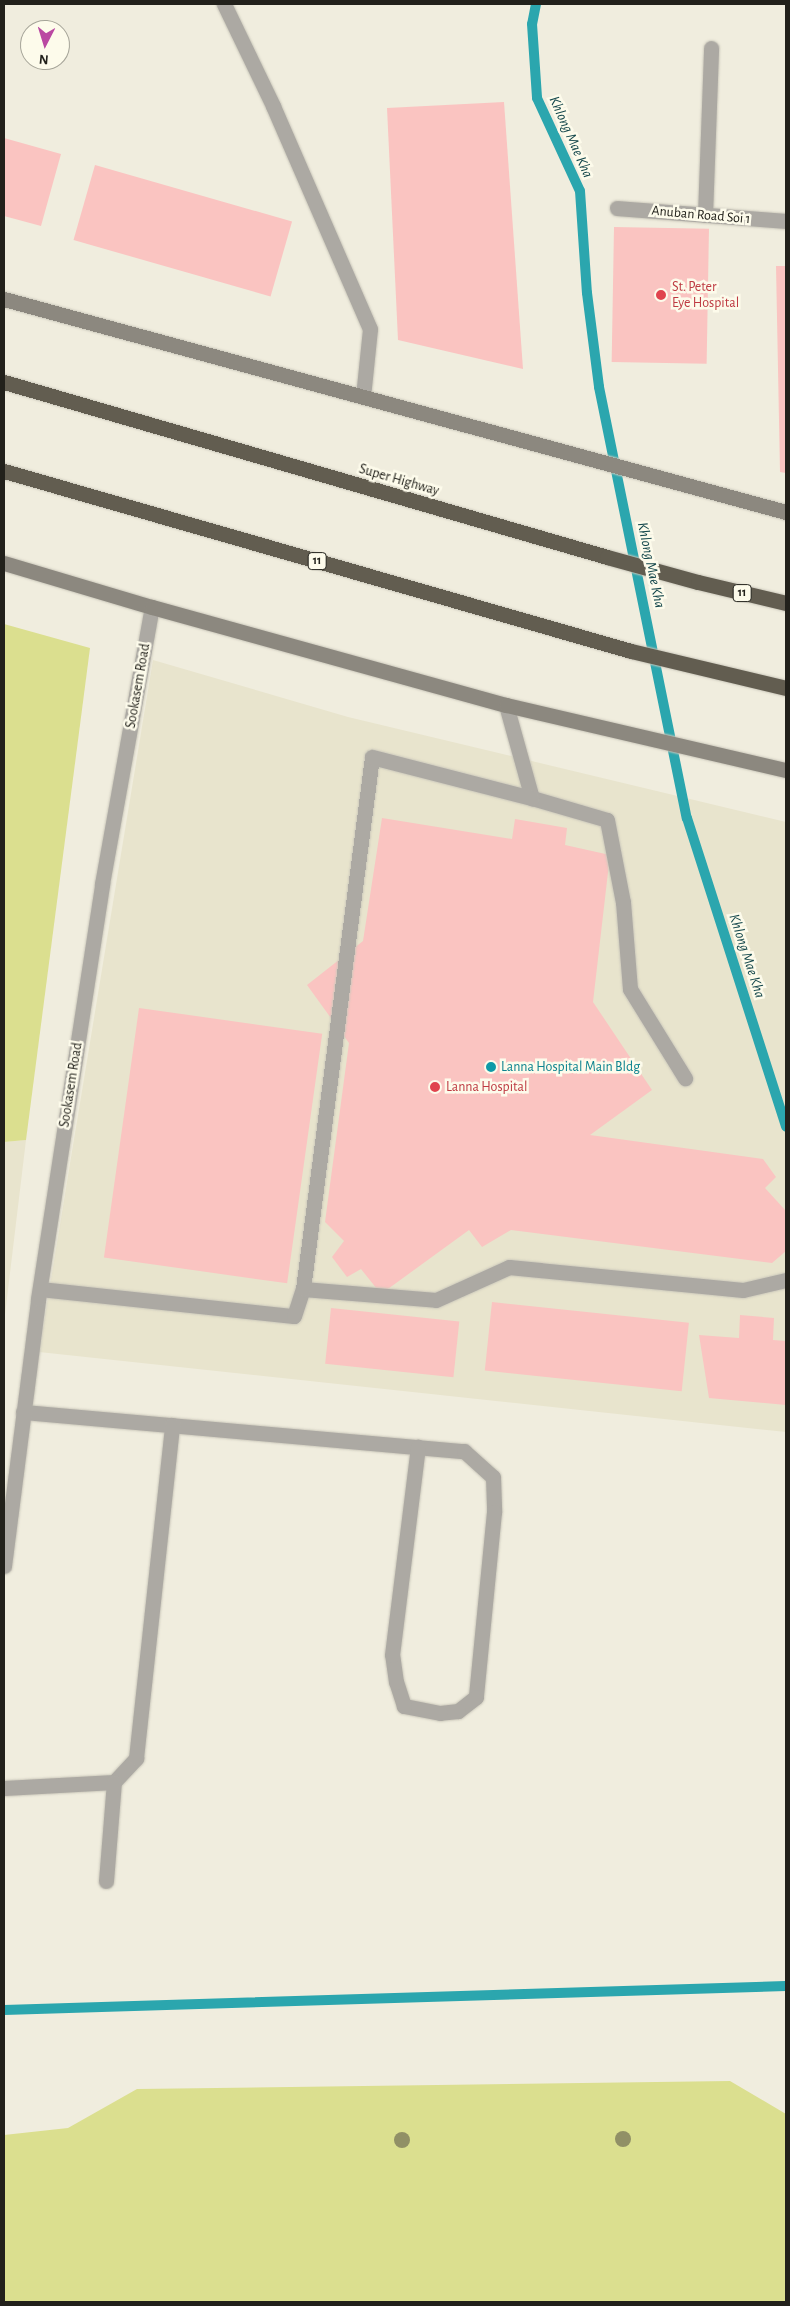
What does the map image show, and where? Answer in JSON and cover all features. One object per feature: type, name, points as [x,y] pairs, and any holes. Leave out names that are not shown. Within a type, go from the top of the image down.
[{"type":"highway","name":"Super Highway","points":[[4,382],[607,558],[786,603]]},
{"type":"highway","name":"11","points":[[4,471],[631,651],[786,688]]},
{"type":"main road","points":[[4,298],[582,458],[657,476],[786,512]]},
{"type":"main road","points":[[4,563],[152,607],[506,705],[786,770]]},
{"type":"street","points":[[224,4],[276,115],[370,329],[363,397]]},
{"type":"street","points":[[705,215],[710,48]]},
{"type":"street","name":"Anuban Road Soi 1","points":[[617,208],[786,222]]},
{"type":"street","name":"Sookasem Road","points":[[4,1566],[40,1289],[102,884],[152,607]]},
{"type":"street","points":[[506,705],[532,798]]},
{"type":"street","points":[[40,1289],[294,1316],[304,1289],[372,758],[532,798],[607,820],[623,902],[630,989],[685,1078]]},
{"type":"street","points":[[304,1289],[436,1300],[510,1267],[743,1290],[786,1280]]},
{"type":"street","points":[[23,1412],[464,1451],[493,1477],[494,1512],[476,1697],[458,1711],[440,1713],[404,1706],[396,1682],[392,1655],[418,1447]]},
{"type":"street","points":[[106,1882],[114,1782],[136,1758],[172,1425]]},
{"type":"street","points":[[4,1788],[114,1782]]},
{"type":"shaded area","name":"Lanna Hospital","points":[[153,660],[348,717],[786,822],[786,1432],[39,1352]]},
{"type":"shaded area","points":[[26,1140],[4,1323],[4,1142]]},
{"type":"green space","points":[[4,624],[90,648],[26,1140],[4,1142]]},
{"type":"green space","points":[[730,2081],[786,2114],[786,2302],[4,2302],[4,2135],[68,2128],[137,2089]]},
{"type":"building","points":[[504,102],[523,369],[398,340],[387,108]]},
{"type":"building","points":[[4,138],[61,154],[41,226],[4,216]]},
{"type":"building","points":[[95,165],[292,222],[271,296],[74,240]]},
{"type":"building","name":"St. Peter Eye Hospital","points":[[614,227],[709,229],[707,364],[612,362]]},
{"type":"building","points":[[776,266],[786,266],[786,473],[780,472]]},
{"type":"building","name":"Lanna Hospital Main Bldg","points":[[382,818],[512,839],[515,819],[567,828],[565,845],[610,855],[593,1002],[652,1090],[590,1135],[763,1159],[776,1177],[765,1188],[786,1211],[786,1251],[772,1263],[511,1230],[482,1247],[469,1230],[381,1294],[361,1269],[347,1277],[332,1257],[344,1241],[325,1222],[349,1043],[307,985],[363,941]]},
{"type":"building","points":[[139,1008],[322,1034],[287,1283],[104,1258]]},
{"type":"building","points":[[492,1302],[689,1323],[682,1391],[485,1371]]},
{"type":"building","points":[[331,1308],[459,1321],[453,1377],[325,1364]]},
{"type":"building","points":[[740,1315],[774,1318],[773,1340],[786,1341],[786,1405],[709,1398],[699,1335],[739,1338]]},
{"type":"waterway","name":"Khlong Mae Kha","points":[[536,4],[532,24],[537,98],[580,191],[587,293],[599,387],[687,818],[786,1127]]},
{"type":"waterway","points":[[4,2010],[786,1986]]},
{"type":"place","name":"St. Peter Eye Hospital","points":[[661,295]]},
{"type":"place","name":"Lanna Hospital Main Bldg","points":[[491,1067]]},
{"type":"place","name":"Lanna Hospital","points":[[435,1087]]}]
